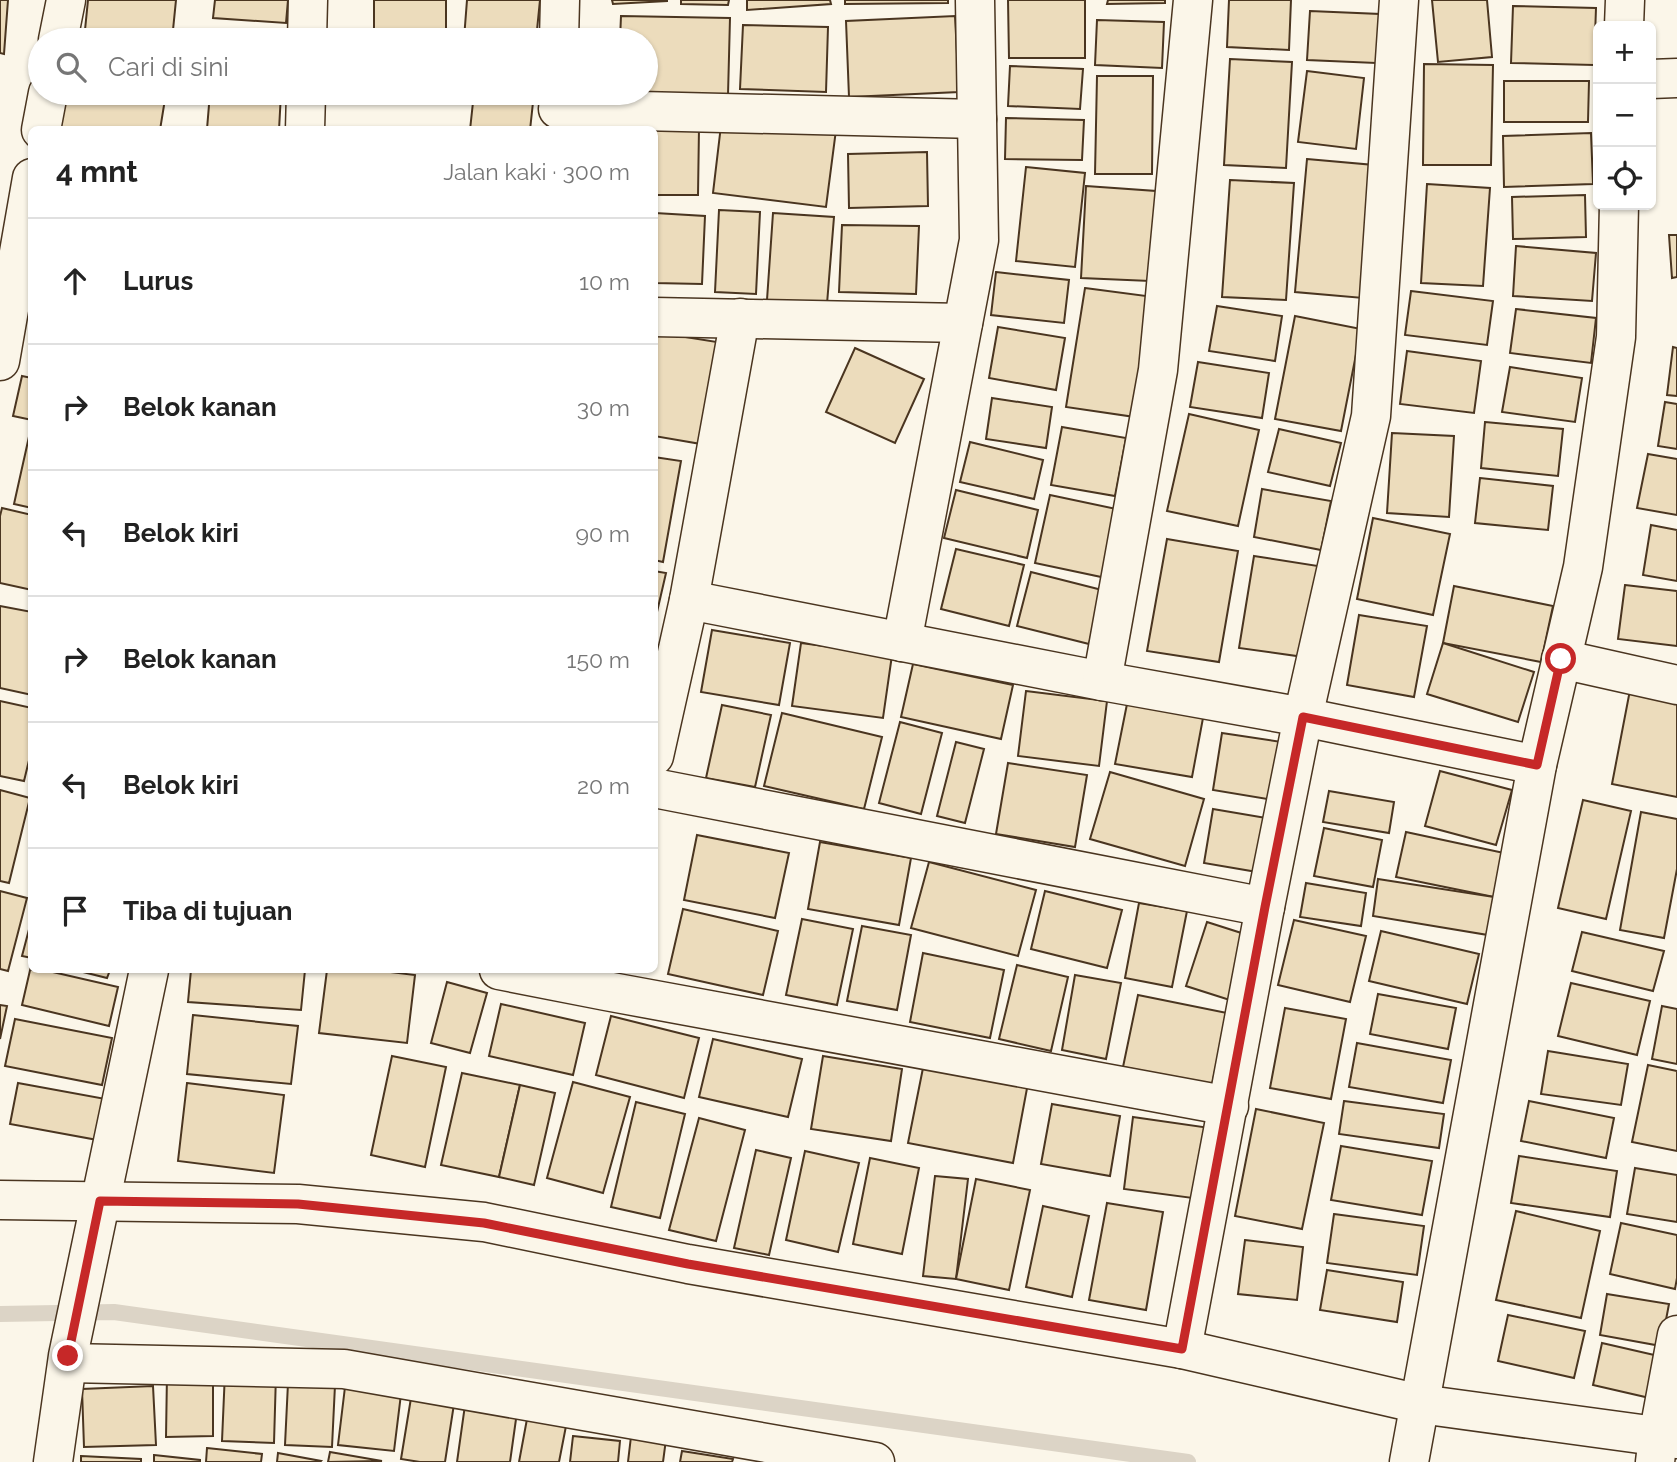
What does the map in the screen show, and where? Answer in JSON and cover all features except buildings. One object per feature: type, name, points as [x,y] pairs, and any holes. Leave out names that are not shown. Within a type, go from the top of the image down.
[{"type":"street","points":[[60,28],[65,0]]},
{"type":"street","points":[[307,28],[308,0]]},
{"type":"street","points":[[559,28],[560,0]]},
{"type":"street","points":[[902,642],[979,240],[975,0]]},
{"type":"street","points":[[1102,681],[1158,370],[1193,0]]},
{"type":"street","points":[[1182,1349],[1303,717],[1371,415],[1399,0]]},
{"type":"street","points":[[1624,21],[1625,0]]},
{"type":"street","points":[[1656,79],[1677,78]]},
{"type":"street","points":[[42,126],[46,105]]},
{"type":"street","points":[[304,126],[305,105]]},
{"type":"street","points":[[557,110],[977,119]]},
{"type":"street","points":[[0,362],[20,188]]},
{"type":"street","points":[[1411,1453],[1537,765],[1583,567],[1616,337],[1619,210]]},
{"type":"street","points":[[658,317],[963,323]]},
{"type":"street","points":[[658,738],[689,600],[740,318]]},
{"type":"street","points":[[689,600],[1102,681],[1303,717],[1537,765]]},
{"type":"street","points":[[1561,659],[1677,685]]},
{"type":"street","points":[[658,790],[1265,907]]},
{"type":"street","points":[[53,1462],[68,1360],[148,973]]},
{"type":"street","points":[[532,973],[609,980],[1228,1107]]},
{"type":"street","points":[[0,1200],[97,1216],[298,1204],[484,1223],[688,1264],[1182,1349],[1420,1404],[1663,1446],[1677,1335]]},
{"type":"street","points":[[68,1360],[344,1369],[875,1462]]},
{"type":"waterway","points":[[0,1314],[114,1312],[1188,1462]]},
{"type":"route","points":[[68,1356],[100,1201],[298,1204],[484,1223],[688,1264],[1182,1349],[1303,717],[1537,765],[1561,659]]}]
